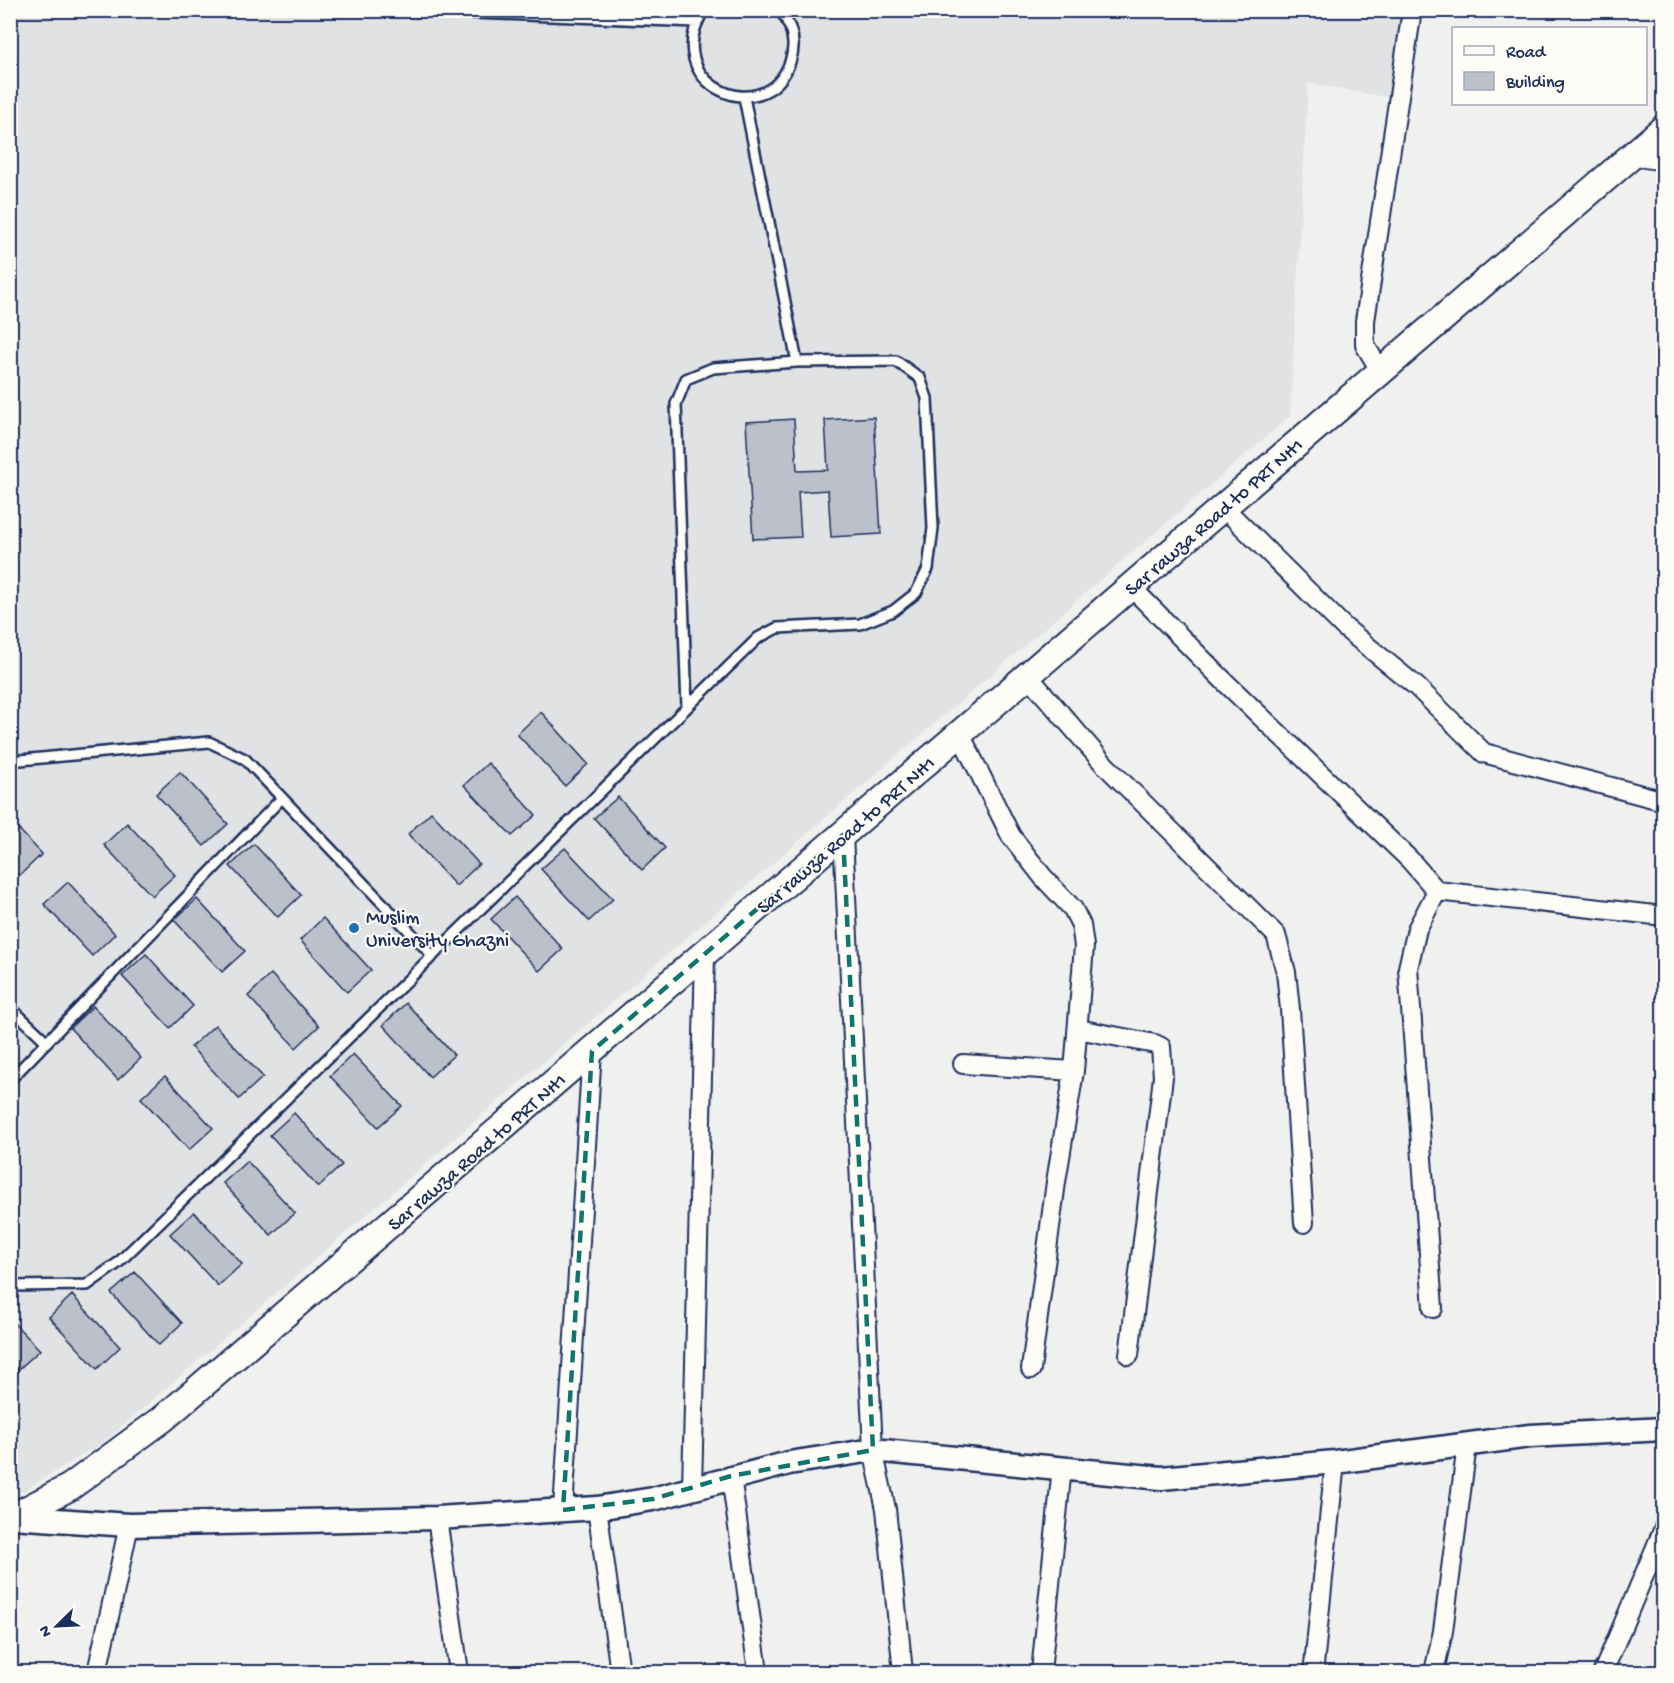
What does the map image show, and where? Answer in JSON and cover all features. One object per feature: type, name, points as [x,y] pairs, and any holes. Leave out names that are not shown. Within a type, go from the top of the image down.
[{"type":"main road","name":"Sar rawza Road to PRT NH1","points":[[11,1518],[70,1487],[164,1418],[1664,128]]},
{"type":"street","points":[[1381,372],[1365,345],[1365,321],[1412,10]]},
{"type":"street","points":[[1632,156],[1664,161]]},
{"type":"street","points":[[1223,507],[1344,627],[1417,687],[1484,753],[1664,801]]},
{"type":"street","points":[[1131,587],[1234,691],[1410,860],[1437,891],[1664,916]]},
{"type":"street","points":[[1028,676],[1105,765],[1276,935],[1287,972],[1304,1222]]},
{"type":"street","points":[[960,734],[1011,836],[1072,909],[1081,925],[1084,946],[1074,1071],[1056,1182],[1031,1369]]},
{"type":"street","points":[[843,835],[873,1450],[886,1509],[903,1672]]},
{"type":"street","points":[[1433,1308],[1408,968],[1417,928],[1437,891]]},
{"type":"street","points":[[692,1488],[705,954]]},
{"type":"street","points":[[1078,1029],[1155,1044],[1161,1047],[1163,1055],[1163,1077],[1129,1355]]},
{"type":"street","points":[[563,1510],[592,1051]]},
{"type":"street","points":[[963,1064],[1074,1071]]},
{"type":"street","points":[[11,1518],[129,1525],[437,1518],[597,1508],[653,1499],[731,1476],[789,1463],[873,1450],[1161,1478],[1335,1462],[1530,1436],[1664,1429]]},
{"type":"street","points":[[1434,1672],[1443,1631],[1467,1445]]},
{"type":"street","points":[[1316,1672],[1314,1665],[1335,1462]]},
{"type":"street","points":[[1041,1672],[1062,1467]]},
{"type":"street","points":[[731,1476],[758,1672]]},
{"type":"street","points":[[597,1508],[620,1672]]},
{"type":"street","points":[[437,1518],[459,1672]]},
{"type":"street","points":[[97,1672],[129,1525]]},
{"type":"street","points":[[1604,1672],[1664,1528]]},
{"type":"lane","points":[[399,10],[697,22]]},
{"type":"lane","points":[[704,10],[691,40],[693,57],[699,72],[711,86],[726,94],[744,97],[769,88],[788,70],[793,54],[794,38],[780,10]]},
{"type":"lane","points":[[744,97],[797,362]]},
{"type":"lane","points":[[10,1286],[87,1285],[118,1263],[758,638],[777,628],[860,624],[893,611],[916,593],[928,569],[932,517],[927,398],[920,378],[896,361],[797,362],[713,368],[686,379],[676,404],[687,707]]},
{"type":"lane","points":[[10,760],[209,742],[245,759],[433,956]]},
{"type":"lane","points":[[10,1080],[282,798]]},
{"type":"lane","points":[[10,1007],[47,1042]]},
{"type":"highlighted area","points":[[843,835],[873,1450],[731,1476],[653,1499],[563,1510],[592,1051]]},
{"type":"shaded area","name":"Muslim University Ghazni","points":[[10,11],[1406,11],[1391,98],[1308,83],[1290,416],[105,1441],[23,1491],[11,1494]]},
{"type":"building","points":[[874,417],[881,534],[831,537],[828,490],[798,492],[801,537],[753,539],[746,422],[794,419],[797,471],[828,470],[825,420]]},
{"type":"building","points":[[541,712],[588,764],[565,786],[517,734]]},
{"type":"building","points":[[488,763],[536,815],[512,836],[464,785]]},
{"type":"building","points":[[180,772],[228,824],[204,846],[156,794]]},
{"type":"building","points":[[618,797],[665,848],[642,870],[594,818]]},
{"type":"building","points":[[431,812],[479,864],[456,886],[408,834]]},
{"type":"building","points":[[10,820],[42,854],[19,876],[10,867]]},
{"type":"building","points":[[127,823],[175,875],[152,896],[104,845]]},
{"type":"building","points":[[254,844],[301,895],[278,917],[230,866]]},
{"type":"building","points":[[565,848],[613,899],[589,921],[541,869]]},
{"type":"building","points":[[68,882],[115,934],[92,956],[44,904]]},
{"type":"building","points":[[515,897],[563,949],[539,971],[491,919]]},
{"type":"building","points":[[197,899],[245,951],[222,972],[174,920]]},
{"type":"building","points":[[323,918],[371,970],[347,992],[300,940]]},
{"type":"building","points":[[146,954],[193,1006],[170,1028],[122,976]]},
{"type":"building","points":[[271,974],[319,1026],[296,1048],[248,996]]},
{"type":"building","points":[[406,1003],[454,1055],[430,1077],[383,1025]]},
{"type":"building","points":[[93,1006],[141,1058],[118,1080],[70,1028]]},
{"type":"building","points":[[215,1025],[263,1077],[239,1099],[191,1047]]},
{"type":"building","points":[[353,1054],[402,1106],[378,1127],[330,1076]]},
{"type":"building","points":[[165,1076],[213,1128],[189,1150],[141,1098]]},
{"type":"building","points":[[294,1113],[342,1165],[318,1187],[270,1135]]},
{"type":"building","points":[[247,1161],[295,1213],[271,1235],[223,1183]]},
{"type":"building","points":[[194,1212],[242,1264],[218,1286],[170,1234]]},
{"type":"building","points":[[135,1272],[182,1323],[159,1345],[111,1293]]},
{"type":"building","points":[[72,1295],[120,1347],[97,1369],[49,1317]]},
{"type":"building","points":[[10,1319],[40,1350],[10,1377]]},
{"type":"place","name":"Muslim University Ghazni","points":[[354,928]]}]
